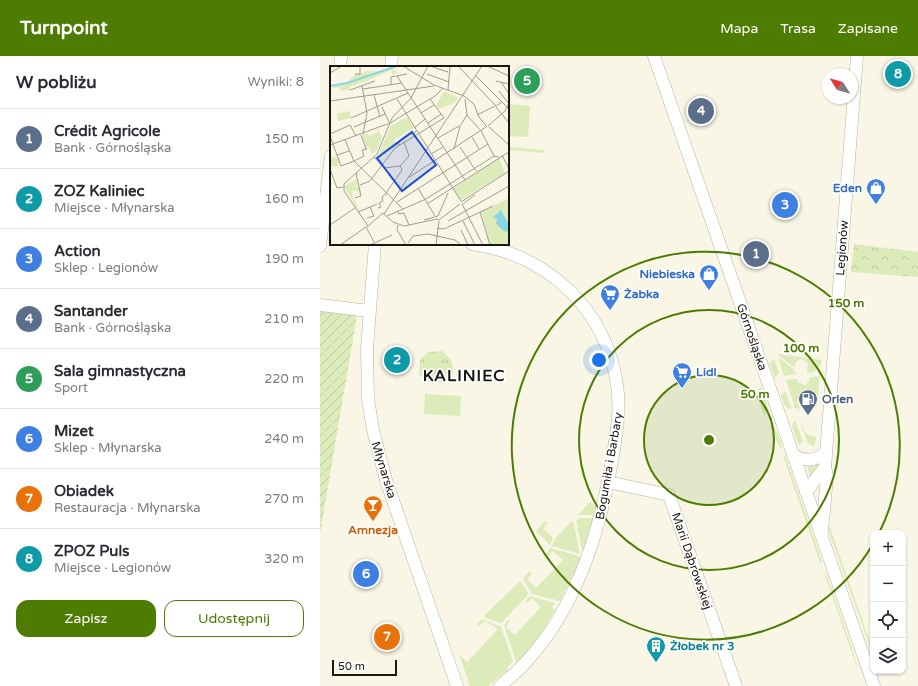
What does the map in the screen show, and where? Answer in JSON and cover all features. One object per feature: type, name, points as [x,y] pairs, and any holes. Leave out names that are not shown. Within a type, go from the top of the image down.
[{"type":"street","points":[[340,66],[341,56]]},
{"type":"street","points":[[391,66],[392,56]]},
{"type":"street","name":"Górnośląska","points":[[654,56],[874,686]]},
{"type":"street","name":"Legionów","points":[[821,535],[827,476],[825,467],[826,452],[857,56]]},
{"type":"street","points":[[320,246],[330,164]]},
{"type":"street","name":"Młynarska","points":[[375,245],[367,349],[367,384],[370,415],[376,446],[390,493],[457,686]]},
{"type":"street","name":"Bogumiła i Barbary","points":[[477,245],[506,251],[525,259],[543,269],[558,280],[574,295],[585,308],[597,328],[612,360],[619,397],[617,432],[608,482],[602,510],[589,555],[568,600],[551,631],[521,668],[500,686]]},
{"type":"street","points":[[320,305],[369,311]]},
{"type":"street","points":[[793,455],[804,460],[810,460],[821,457],[826,452]]},
{"type":"street","points":[[806,492],[825,467]]},
{"type":"street","name":"Marii Dąbrowskiej","points":[[608,482],[669,495],[736,686]]},
{"type":"street","points":[[806,492],[815,492],[826,488]]},
{"type":"green space","points":[[509,104],[530,106],[528,137],[509,136]]},
{"type":"green space","points":[[509,147],[544,150],[544,153],[509,150]]},
{"type":"green space","points":[[854,244],[918,252],[918,277],[851,272]]},
{"type":"green space","points":[[320,310],[357,315],[320,534]]},
{"type":"green space","points":[[442,351],[451,360],[453,372],[444,382],[430,383],[419,375],[420,360],[428,352]]},
{"type":"green space","points":[[777,354],[822,360],[821,366],[816,368],[815,372],[807,373],[808,363],[806,361],[801,359],[797,361],[795,368]]},
{"type":"green space","points":[[778,357],[792,368],[797,374],[784,376]]},
{"type":"green space","points":[[774,358],[779,373],[775,379],[770,364]]},
{"type":"green space","points":[[820,376],[817,405],[815,407],[813,398],[797,401],[800,409],[795,408],[786,380],[797,379],[799,383],[805,385],[809,381],[810,377]]},
{"type":"green space","points":[[761,387],[767,406],[764,416],[756,392]]},
{"type":"green space","points":[[785,391],[792,409],[787,408],[783,402],[781,395]]},
{"type":"green space","points":[[425,394],[461,396],[460,416],[424,414]]},
{"type":"green space","points":[[799,419],[804,431],[808,435],[816,437],[814,446],[808,444]]},
{"type":"green space","points":[[795,420],[803,441],[799,445],[792,426]]},
{"type":"green space","points":[[769,426],[777,431],[783,450],[780,448]]},
{"type":"green space","points":[[785,455],[822,561],[821,565],[783,456]]},
{"type":"green space","points":[[820,463],[818,469],[810,478],[807,465]]},
{"type":"green space","points":[[590,502],[596,506],[594,515],[578,515]]},
{"type":"green space","points":[[579,518],[594,518],[583,554],[576,521]]},
{"type":"green space","points":[[573,520],[580,554],[552,546],[555,539]]},
{"type":"green space","points":[[545,521],[548,523],[543,528],[553,538],[550,545],[536,531]]},
{"type":"green space","points":[[828,522],[870,642],[870,647],[830,535]]},
{"type":"green space","points":[[551,548],[582,557],[560,601],[532,594],[523,579],[530,571],[532,574],[527,579],[536,588],[563,560],[553,551],[549,556],[546,554]]},
{"type":"green space","points":[[824,573],[827,576],[853,651],[858,670]]},
{"type":"green space","points":[[520,581],[529,594],[501,623],[485,618],[485,615]]},
{"type":"green space","points":[[530,596],[555,603],[552,608],[555,610],[540,635],[517,664],[504,625],[508,620],[510,621],[506,627],[515,635],[541,607],[532,598],[527,603],[525,601]]},
{"type":"green space","points":[[482,619],[501,627],[513,661],[507,668],[509,670],[488,686],[470,686],[459,654],[467,662],[498,629],[485,621],[479,626],[477,624]]},
{"type":"place","name":"ZPOZ Puls","points":[[898,74]]},
{"type":"place","name":"Sala gimnastyczna","points":[[527,81]]},
{"type":"place","name":"Santander","points":[[701,111]]},
{"type":"place","name":"Action","points":[[785,205]]},
{"type":"place","name":"Eden","points":[[876,205]]},
{"type":"place","name":"Crédit Agricole","points":[[756,254]]},
{"type":"place","name":"Niebieska","points":[[709,291]]},
{"type":"place","name":"Żabka","points":[[610,311]]},
{"type":"place","name":"ZOZ Kaliniec","points":[[397,360]]},
{"type":"place","name":"Lidl","points":[[682,389]]},
{"type":"place","name":"Orlen","points":[[808,416]]},
{"type":"place","name":"Amnezja","points":[[373,522]]},
{"type":"place","name":"Mizet","points":[[366,574]]},
{"type":"place","name":"Obiadek","points":[[387,637]]},
{"type":"place","name":"Żłobek nr 3","points":[[656,663]]},
{"type":"district","name":"KALINIEC","points":[[464,375]]}]
